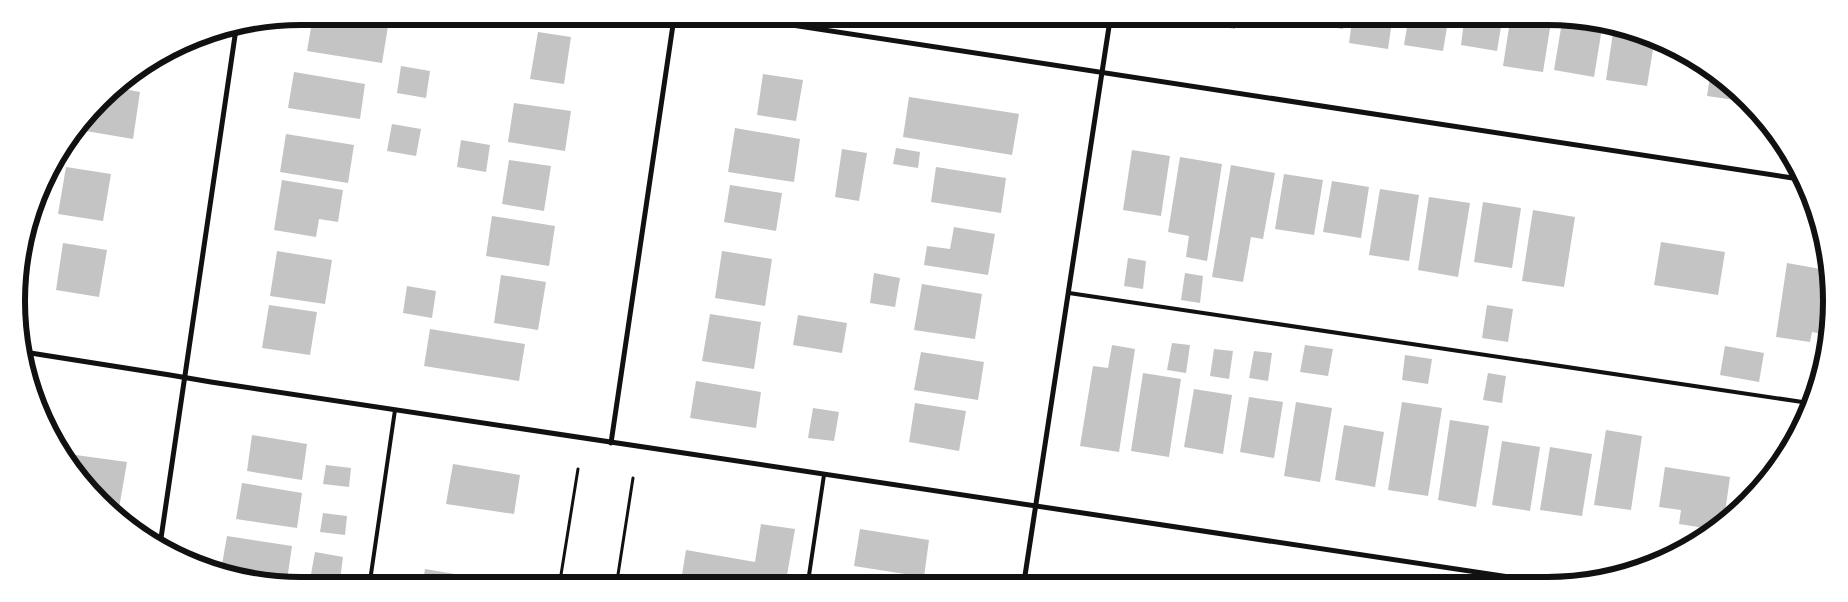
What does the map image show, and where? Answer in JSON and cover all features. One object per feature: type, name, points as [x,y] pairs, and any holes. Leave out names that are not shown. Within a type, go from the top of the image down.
[{"type":"street","points":[[611,442],[673,25]]},
{"type":"street","points":[[792,25],[1795,178]]},
{"type":"street","points":[[1025,577],[1109,25]]},
{"type":"street","points":[[161,539],[235,33]]},
{"type":"street","points":[[30,353],[824,475],[1509,577]]},
{"type":"lane","points":[[1069,293],[1804,402]]},
{"type":"lane","points":[[370,577],[395,410]]},
{"type":"lane","points":[[809,577],[824,475]]},
{"type":"path","points":[[561,577],[578,469]]},
{"type":"path","points":[[618,577],[633,478]]},
{"type":"building","points":[[311,25],[388,25],[382,63],[307,51]]},
{"type":"building","points":[[1212,25],[1235,25],[1235,29]]},
{"type":"building","points":[[1271,25],[1286,25],[1286,28]]},
{"type":"building","points":[[1315,25],[1344,25],[1343,29]]},
{"type":"building","points":[[1351,25],[1391,25],[1388,49],[1349,43]]},
{"type":"building","points":[[1407,25],[1447,25],[1443,51],[1404,45]]},
{"type":"building","points":[[1464,25],[1501,25],[1497,51],[1461,45]]},
{"type":"building","points":[[1509,25],[1550,25],[1543,72],[1503,66]]},
{"type":"building","points":[[1561,26],[1602,30],[1594,77],[1554,70]]},
{"type":"building","points":[[538,32],[571,37],[564,84],[530,79]]},
{"type":"building","points":[[1613,33],[1653,46],[1647,86],[1606,80]]},
{"type":"building","points":[[401,66],[430,71],[426,98],[397,93]]},
{"type":"building","points":[[294,72],[365,84],[360,119],[288,108]]},
{"type":"building","points":[[763,74],[803,80],[796,121],[757,115]]},
{"type":"building","points":[[1710,78],[1736,100],[1707,96]]},
{"type":"building","points":[[124,89],[140,92],[133,139],[84,131],[93,119]]},
{"type":"building","points":[[909,97],[1019,114],[1012,155],[903,137]]},
{"type":"building","points":[[514,103],[571,111],[565,151],[508,142]]},
{"type":"building","points":[[392,124],[421,129],[416,156],[387,151]]},
{"type":"building","points":[[735,128],[800,139],[794,182],[728,172]]},
{"type":"building","points":[[286,134],[354,145],[348,183],[280,172]]},
{"type":"building","points":[[461,140],[490,145],[486,172],[457,167]]},
{"type":"building","points":[[896,148],[920,152],[918,168],[893,164]]},
{"type":"building","points":[[842,149],[867,153],[859,201],[835,197]]},
{"type":"building","points":[[1132,150],[1170,156],[1161,216],[1123,210]]},
{"type":"building","points":[[1180,157],[1222,164],[1207,261],[1186,257],[1189,236],[1168,232]]},
{"type":"building","points":[[509,160],[551,166],[544,211],[502,204]]},
{"type":"building","points":[[1231,165],[1275,173],[1263,239],[1251,237],[1243,282],[1212,277]]},
{"type":"building","points":[[66,167],[111,174],[103,221],[58,214]]},
{"type":"building","points":[[936,167],[1006,178],[1001,213],[931,202]]},
{"type":"building","points":[[1284,174],[1323,180],[1314,235],[1275,229]]},
{"type":"building","points":[[282,180],[343,190],[338,222],[319,219],[316,237],[274,230]]},
{"type":"building","points":[[1332,181],[1369,187],[1361,238],[1323,232]]},
{"type":"building","points":[[730,185],[782,193],[776,231],[724,222]]},
{"type":"building","points":[[1380,189],[1419,195],[1409,261],[1369,255]]},
{"type":"building","points":[[1429,197],[1470,203],[1458,277],[1418,270]]},
{"type":"building","points":[[1483,202],[1521,208],[1512,268],[1474,262]]},
{"type":"building","points":[[1533,210],[1575,217],[1564,287],[1522,281]]},
{"type":"building","points":[[492,216],[555,226],[549,266],[486,256]]},
{"type":"building","points":[[954,227],[995,234],[988,275],[924,265],[927,246],[950,249]]},
{"type":"building","points":[[1661,242],[1725,252],[1718,295],[1654,285]]},
{"type":"building","points":[[63,243],[107,250],[99,297],[56,290]]},
{"type":"building","points":[[277,251],[332,260],[325,304],[270,296]]},
{"type":"building","points":[[722,251],[772,259],[765,306],[715,298]]},
{"type":"building","points":[[1128,258],[1146,261],[1143,289],[1124,286]]},
{"type":"building","points":[[1787,263],[1821,269],[1823,301],[1821,334],[1812,332],[1810,342],[1776,337]]},
{"type":"building","points":[[874,273],[900,278],[895,307],[870,303]]},
{"type":"building","points":[[1185,273],[1203,276],[1200,303],[1181,300]]},
{"type":"building","points":[[501,275],[546,282],[538,330],[494,323]]},
{"type":"building","points":[[922,284],[982,294],[975,339],[914,330]]},
{"type":"building","points":[[407,286],[436,291],[432,318],[403,313]]},
{"type":"building","points":[[269,305],[317,312],[310,355],[262,348]]},
{"type":"building","points":[[1487,305],[1513,309],[1508,342],[1482,338]]},
{"type":"building","points":[[710,314],[761,322],[754,369],[702,361]]},
{"type":"building","points":[[798,315],[847,323],[842,353],[793,345]]},
{"type":"building","points":[[430,329],[525,344],[519,381],[424,366]]},
{"type":"building","points":[[1172,343],[1190,345],[1186,373],[1167,370]]},
{"type":"building","points":[[1112,345],[1135,349],[1119,452],[1080,446],[1093,366],[1108,368]]},
{"type":"building","points":[[1305,345],[1333,349],[1328,376],[1300,372]]},
{"type":"building","points":[[1725,346],[1764,353],[1759,382],[1720,375]]},
{"type":"building","points":[[1214,349],[1233,351],[1229,379],[1210,376]]},
{"type":"building","points":[[1254,351],[1272,353],[1268,381],[1249,378]]},
{"type":"building","points":[[921,352],[984,362],[978,400],[914,390]]},
{"type":"building","points":[[1405,355],[1432,359],[1428,384],[1402,380]]},
{"type":"building","points":[[1143,373],[1181,379],[1169,457],[1131,451]]},
{"type":"building","points":[[1488,373],[1506,376],[1502,403],[1483,400]]},
{"type":"building","points":[[696,381],[761,392],[756,428],[690,418]]},
{"type":"building","points":[[1194,389],[1232,395],[1223,454],[1184,447]]},
{"type":"building","points":[[1249,397],[1283,402],[1274,458],[1240,452]]},
{"type":"building","points":[[1296,402],[1332,408],[1320,482],[1284,476]]},
{"type":"building","points":[[1402,402],[1442,408],[1428,496],[1388,490]]},
{"type":"building","points":[[915,403],[966,411],[959,451],[909,442]]},
{"type":"building","points":[[813,408],[839,412],[834,441],[808,438]]},
{"type":"building","points":[[1450,420],[1489,426],[1476,507],[1438,500]]},
{"type":"building","points":[[1344,425],[1384,432],[1375,487],[1335,480]]},
{"type":"building","points":[[1606,430],[1642,436],[1631,510],[1594,505]]},
{"type":"building","points":[[252,435],[307,444],[302,480],[247,471]]},
{"type":"building","points":[[1502,441],[1540,447],[1530,511],[1492,505]]},
{"type":"building","points":[[1550,447],[1592,454],[1582,516],[1540,510]]},
{"type":"building","points":[[72,455],[127,462],[119,509],[93,483]]},
{"type":"building","points":[[453,464],[520,475],[514,514],[446,504]]},
{"type":"building","points":[[326,465],[351,468],[349,487],[323,484]]},
{"type":"building","points":[[1665,467],[1730,477],[1725,512],[1703,528],[1679,524],[1681,510],[1659,507]]},
{"type":"building","points":[[242,483],[302,493],[297,528],[236,519]]},
{"type":"building","points":[[323,513],[347,516],[345,535],[320,532]]},
{"type":"building","points":[[761,524],[795,529],[787,577],[682,577],[686,550],[755,562]]},
{"type":"building","points":[[860,529],[929,540],[924,577],[854,566]]},
{"type":"building","points":[[227,536],[292,546],[288,576],[247,572],[222,565]]},
{"type":"building","points":[[315,552],[343,557],[340,577],[311,577]]},
{"type":"building","points":[[425,569],[473,577],[424,577]]}]
